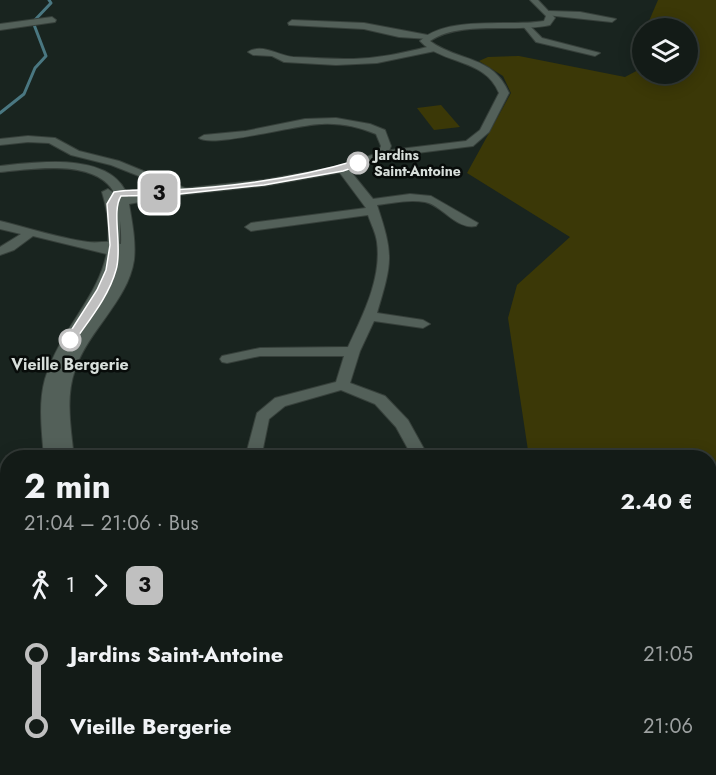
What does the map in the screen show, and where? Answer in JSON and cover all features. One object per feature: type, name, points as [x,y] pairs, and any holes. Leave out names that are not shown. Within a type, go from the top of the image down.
[{"type":"street","points":[[534,0],[549,13],[571,12],[612,20]]},
{"type":"street","points":[[292,23],[339,27],[364,26],[399,34],[429,36],[456,29],[547,23],[551,18],[549,13]]},
{"type":"street","points":[[0,27],[52,20]]},
{"type":"street","points":[[527,26],[539,40],[595,53]]},
{"type":"street","points":[[115,198],[264,183],[343,169],[383,154],[469,144],[484,132],[504,93],[502,82],[481,65],[432,49],[424,41],[429,36]]},
{"type":"street","points":[[253,52],[274,53],[284,59],[336,62],[377,60],[432,49]]},
{"type":"street","points":[[204,138],[258,132],[286,124],[322,120],[351,122],[367,125],[381,132],[386,146],[383,154]]},
{"type":"street","points":[[0,142],[28,139],[51,140],[75,153],[115,163],[186,191]]},
{"type":"street","points":[[0,169],[65,166],[99,181],[115,198],[120,247],[127,263],[68,367],[62,401],[65,450]]},
{"type":"street","points":[[342,385],[353,351],[369,316],[384,268],[383,241],[372,207],[343,169]]},
{"type":"street","points":[[251,227],[372,207],[410,197],[431,199],[450,213],[472,223]]},
{"type":"street","points":[[0,225],[90,246],[120,247]]},
{"type":"street","points":[[0,251],[30,233]]},
{"type":"street","points":[[52,450],[50,401],[52,382],[70,340],[108,278],[120,247]]},
{"type":"street","points":[[369,316],[423,324]]},
{"type":"street","points":[[226,359],[260,352],[353,351]]},
{"type":"street","points":[[255,450],[262,417],[280,402],[342,385],[380,400],[402,424],[417,450]]},
{"type":"shaded area","points":[[658,0],[716,0],[716,450],[528,450],[508,318],[517,285],[570,237],[467,173],[511,93],[503,76],[479,61],[488,57],[519,56],[625,77],[632,73],[632,84],[698,84],[698,18],[650,18]]},
{"type":"shaded area","points":[[441,105],[460,127],[434,130],[417,108]]},
{"type":"waterway","points":[[0,113],[24,94],[35,68],[46,56],[33,22],[51,3],[49,0]]},
{"type":"bus line","name":"3","points":[[70,340],[103,290],[114,261],[114,219],[111,204],[117,194],[126,192],[170,193],[264,183],[343,169],[358,163]]},
{"type":"place","name":"Jardins Saint-Antoine","points":[[358,163]]},
{"type":"place","name":"Vieille Bergerie","points":[[70,340]]}]
